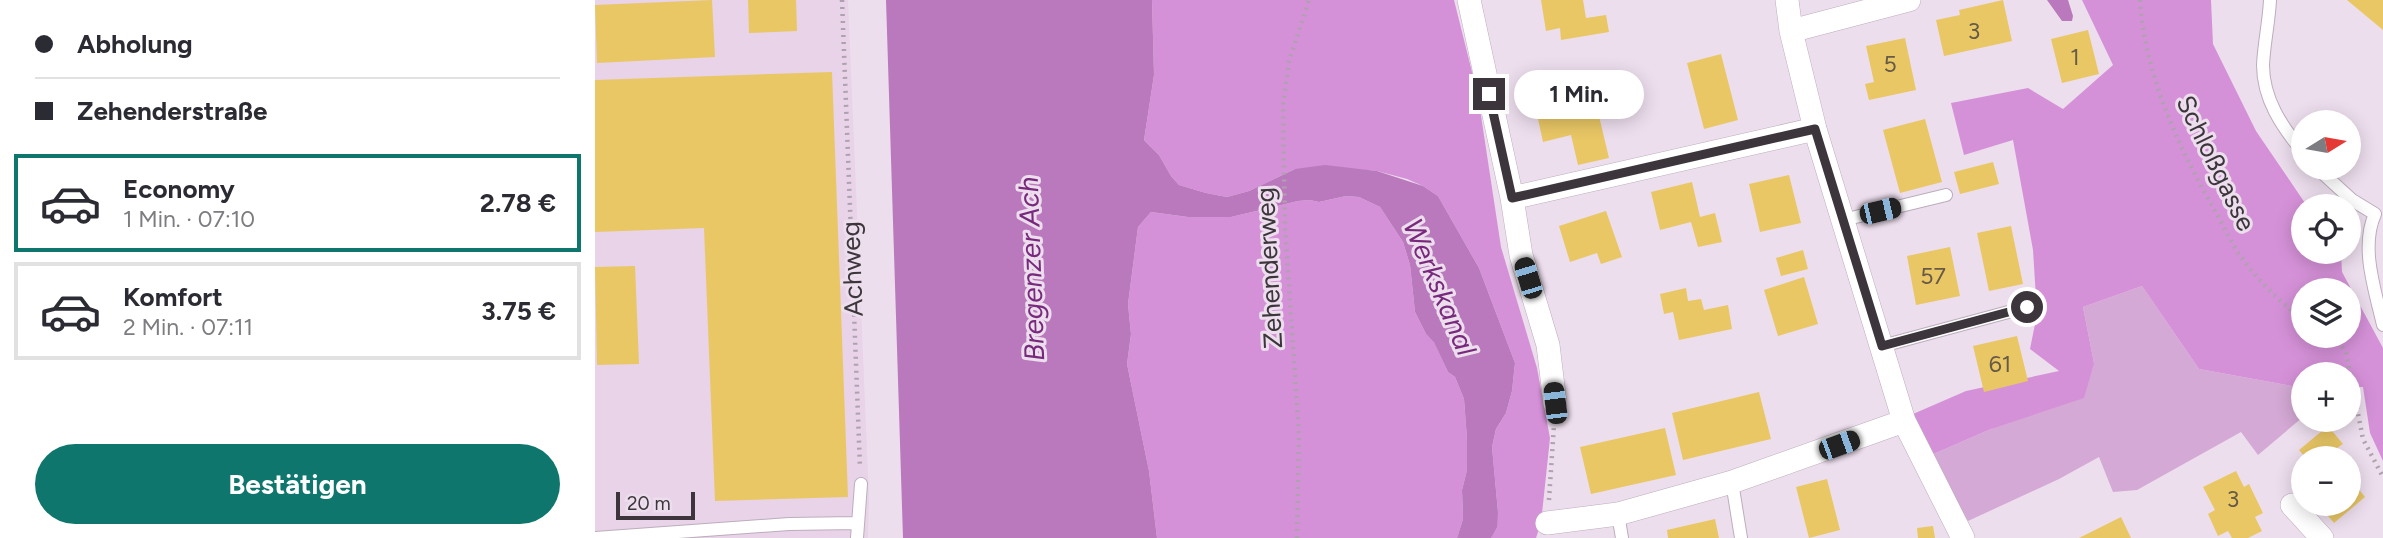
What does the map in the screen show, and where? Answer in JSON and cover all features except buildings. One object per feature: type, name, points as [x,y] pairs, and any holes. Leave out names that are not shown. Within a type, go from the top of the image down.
[{"type":"street","points":[[1469,0],[1512,198],[1521,255],[1548,345],[1555,403]]},
{"type":"street","points":[[1787,0],[1791,31],[1815,129],[1903,421],[1963,538]]},
{"type":"street","points":[[1791,31],[1909,0]]},
{"type":"street","points":[[1512,198],[1815,129]]},
{"type":"street","points":[[1547,523],[1618,514],[1732,482],[1903,421]]},
{"type":"street","points":[[2302,516],[2322,538]]},
{"type":"lane","points":[[2270,0],[2263,66],[2269,100],[2291,138]]},
{"type":"lane","points":[[2330,180],[2352,200],[2375,214],[2369,227],[2383,325]]},
{"type":"lane","points":[[1843,220],[1946,195]]},
{"type":"lane","points":[[1882,346],[2027,307]]},
{"type":"lane","points":[[1732,482],[1741,538]]},
{"type":"lane","points":[[857,538],[861,484]]},
{"type":"lane","points":[[1618,514],[1622,538]]},
{"type":"lane","points":[[595,538],[789,524],[857,523]]},
{"type":"path","name":"Achweg","points":[[842,0],[861,484]]},
{"type":"path","name":"Zehenderweg","points":[[1297,538],[1299,435],[1285,226],[1283,105],[1295,41],[1309,0]]},
{"type":"path","name":"Schloßgasse","points":[[2140,0],[2141,20],[2160,96],[2198,183],[2239,254],[2291,311]]},
{"type":"path","points":[[2343,348],[2346,352],[2363,439],[2383,477]]},
{"type":"path","points":[[1547,523],[1555,403]]},
{"type":"shaded area","points":[[595,0],[848,0],[869,498],[868,538],[595,538]]},
{"type":"shaded area","points":[[1152,0],[1454,0],[1478,96],[1501,247],[1537,368],[1550,438],[1541,523],[1536,538],[1491,538],[1498,512],[1492,447],[1496,429],[1506,413],[1515,363],[1479,268],[1438,196],[1407,179],[1377,171],[1351,169],[1295,169],[1249,191],[1227,197],[1179,185],[1159,155],[1144,140],[1154,75]]},
{"type":"shaded area","points":[[2082,0],[2211,0],[2213,44],[2256,131],[2299,194],[2291,194],[2291,264],[2342,264],[2345,278],[2291,278],[2291,348],[2361,348],[2361,307],[2383,348],[2383,461],[2370,433],[2361,387],[2361,362],[2291,362],[2291,386],[2199,369],[2142,286],[2083,307],[2094,363],[2084,398],[1991,429],[1929,456],[1913,414],[1966,391],[2059,371],[2030,349],[2037,314],[2033,250],[2013,140],[1964,155],[1951,103],[2028,88],[2063,109],[2113,65]]},
{"type":"shaded area","points":[[1346,196],[1359,197],[1380,207],[1403,242],[1410,265],[1415,312],[1426,334],[1434,341],[1448,372],[1455,377],[1464,399],[1467,470],[1462,490],[1463,519],[1457,538],[1157,538],[1149,471],[1127,364],[1131,334],[1128,304],[1138,227],[1151,212],[1188,217],[1231,217],[1298,201],[1319,202]]},
{"type":"shaded area","points":[[2142,286],[2199,369],[2291,386],[2291,427],[2258,455],[2241,432],[2137,490],[2113,492],[2099,457],[2059,479],[1968,521],[1929,456],[1991,429],[2094,363],[2083,307]]},
{"type":"water","points":[[886,0],[1152,0],[1154,75],[1144,140],[1159,155],[1179,185],[1227,197],[1249,191],[1295,169],[1325,165],[1377,171],[1423,186],[1438,196],[1479,268],[1515,363],[1506,413],[1496,429],[1492,447],[1498,512],[1497,527],[1491,538],[1457,538],[1463,519],[1462,490],[1467,470],[1464,399],[1455,377],[1448,372],[1434,342],[1426,334],[1415,312],[1410,265],[1403,242],[1380,207],[1359,197],[1346,196],[1319,202],[1298,201],[1231,217],[1188,217],[1151,212],[1138,227],[1128,304],[1131,334],[1127,364],[1149,471],[1157,538],[903,538]]},
{"type":"water","points":[[2047,0],[2068,0],[2072,21],[2062,21]]},
{"type":"route","points":[[1489,94],[1512,198],[1815,129],[1882,346],[2027,307]]},
{"type":"water label","name":"Bregenzer Ach","points":[[1031,269]]},
{"type":"water label","name":"Werkskanal","points":[[1440,287]]}]
